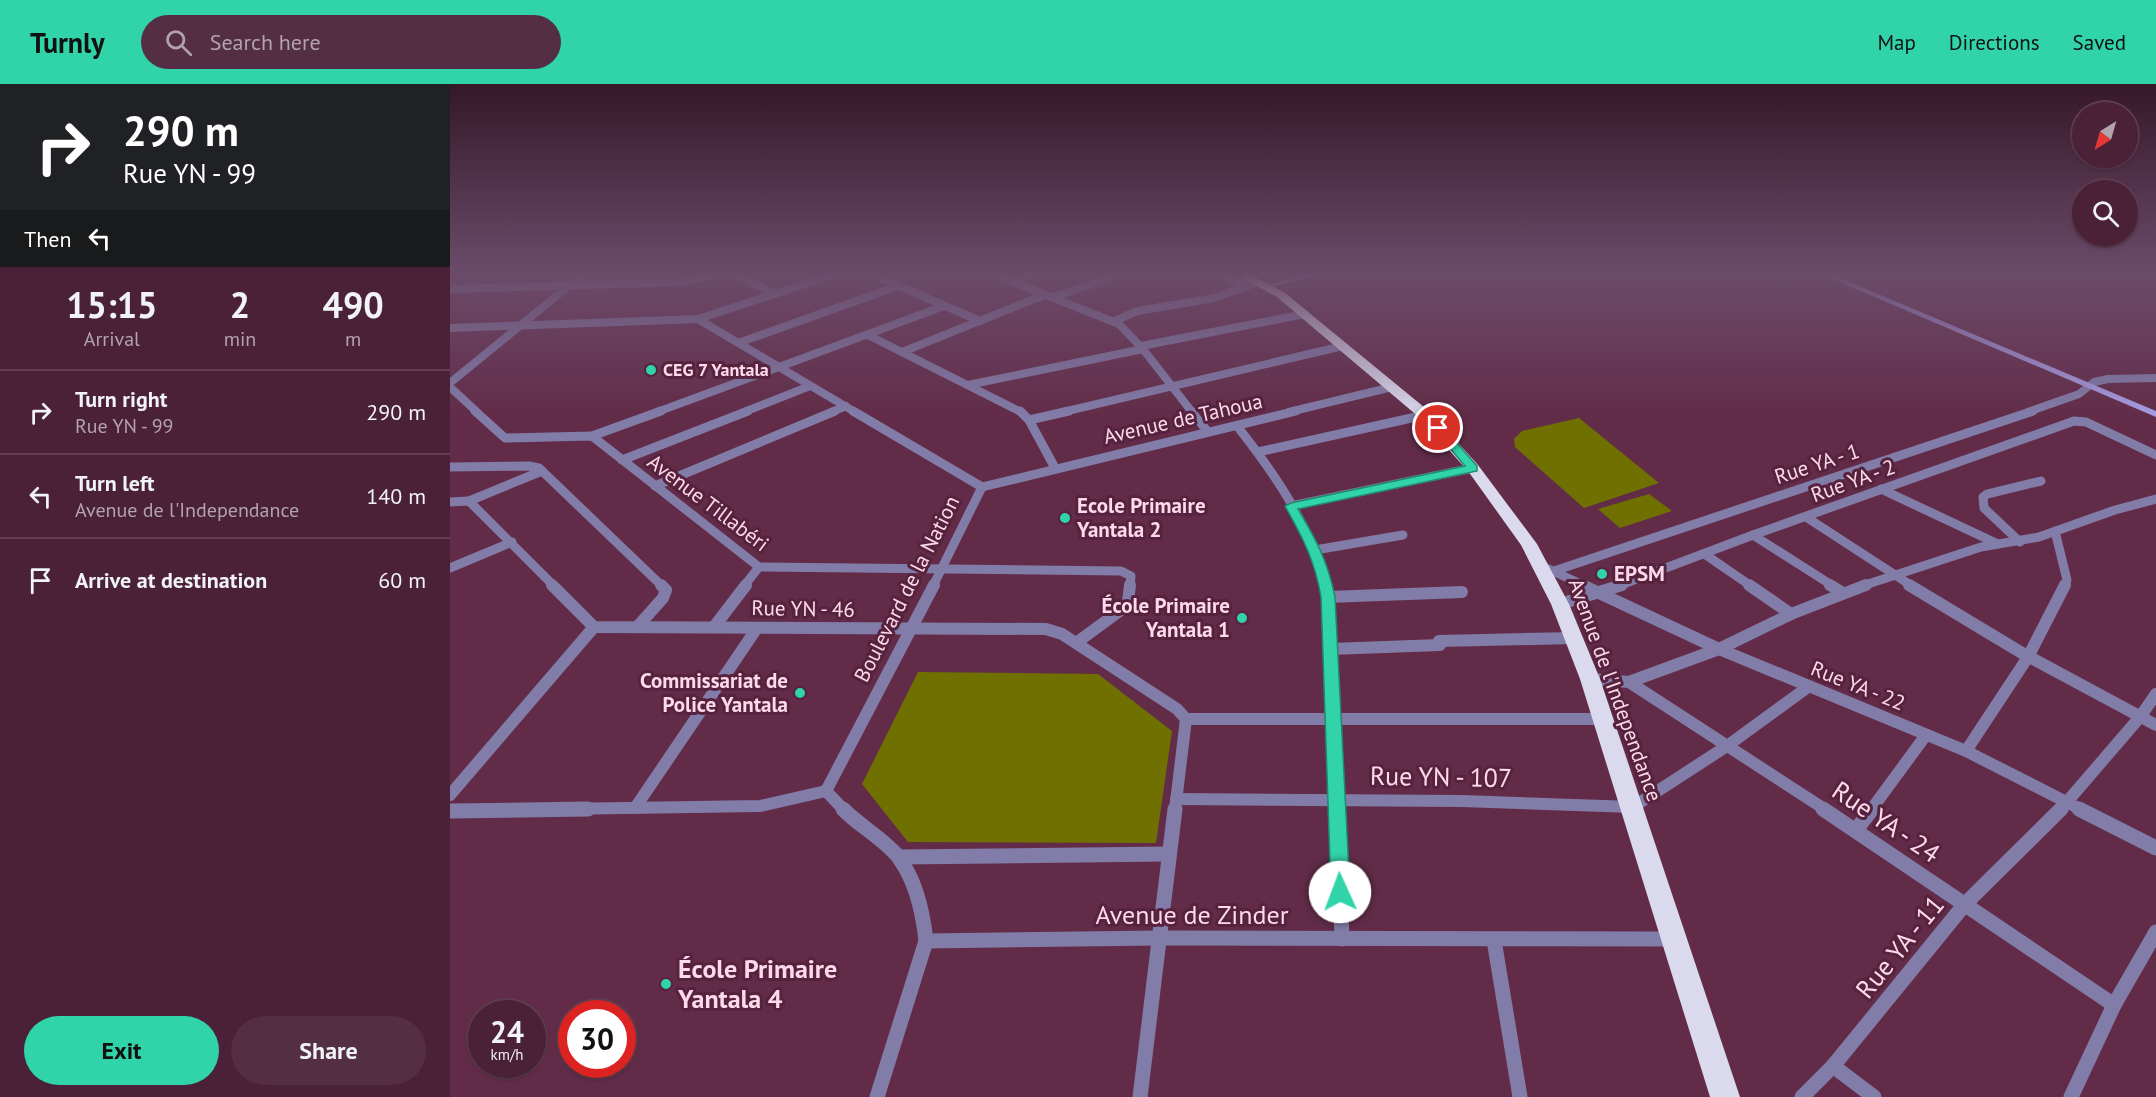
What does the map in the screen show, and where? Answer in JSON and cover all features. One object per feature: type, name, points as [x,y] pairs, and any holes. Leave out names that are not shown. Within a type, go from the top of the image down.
[{"type":"highway","name":"Avenue de l'Independance","points":[[1315,322],[1425,415],[1473,468],[1548,568],[1590,680],[1633,807],[1725,1097]]},
{"type":"main road","points":[[1937,322],[2156,414]]},
{"type":"street","points":[[526,322],[450,385],[454,397],[505,438],[592,436],[900,322]]},
{"type":"street","points":[[450,328],[615,322]]},
{"type":"street","name":"Boulevard de la Nation","points":[[703,322],[982,487],[912,630],[826,791]]},
{"type":"street","points":[[738,343],[796,322]]},
{"type":"street","points":[[902,352],[977,322]]},
{"type":"street","points":[[1115,322],[1142,347],[1170,387],[1208,432]]},
{"type":"street","points":[[968,385],[1264,322]]},
{"type":"street","points":[[868,334],[1019,411],[1029,420],[1056,468]]},
{"type":"street","points":[[1029,420],[1343,346]]},
{"type":"street","name":"Rue YA - 1","points":[[1548,568],[2049,405],[2079,394],[2094,382],[2108,379],[2156,378]]},
{"type":"street","points":[[622,460],[810,386]]},
{"type":"street","name":"Avenue de Tahoua","points":[[982,487],[1392,387]]},
{"type":"street","points":[[655,486],[846,406]]},
{"type":"street","points":[[1258,452],[1425,415]]},
{"type":"street","name":"Rue YA - 2","points":[[1560,604],[1601,593],[1706,555],[1753,535],[2076,420],[2156,455]]},
{"type":"street","points":[[1237,426],[1258,452],[1291,506],[1316,550],[1324,573],[1328,597],[1342,939]]},
{"type":"street","name":"Avenue Tillabéri","points":[[592,436],[759,567],[1121,571],[1131,576],[1128,602],[1121,610],[1076,643]]},
{"type":"street","points":[[450,467],[529,466],[542,471],[666,590],[663,598],[638,626]]},
{"type":"street","points":[[1291,506],[1473,468]]},
{"type":"street","points":[[450,502],[469,501],[542,471]]},
{"type":"street","points":[[2020,542],[1984,508],[1983,497],[1987,494],[2041,481]]},
{"type":"street","points":[[1881,489],[1998,544]]},
{"type":"street","points":[[1590,680],[1629,682],[1719,649],[1791,614],[1891,575],[1981,547],[2020,542],[2115,510],[2156,499]]},
{"type":"street","points":[[450,795],[594,627],[469,501]]},
{"type":"street","points":[[1806,517],[1891,575],[2028,657],[2156,725]]},
{"type":"street","points":[[1966,751],[2028,657],[2067,580],[2055,531]]},
{"type":"street","points":[[1316,550],[1403,535]]},
{"type":"street","points":[[1753,535],[1843,593]]},
{"type":"street","points":[[450,568],[512,542]]},
{"type":"street","points":[[1706,555],[1791,614]]},
{"type":"street","points":[[714,627],[759,567]]},
{"type":"street","name":"Rue YA - 22","points":[[1548,568],[1719,649],[1966,751],[2156,848]]},
{"type":"street","points":[[1328,597],[1462,592]]},
{"type":"street","name":"Rue YN - 46","points":[[594,627],[1046,629],[1062,634],[1184,716]]},
{"type":"street","points":[[635,808],[757,628]]},
{"type":"street","points":[[1330,649],[1575,638]]},
{"type":"street","name":"Rue YA - 24","points":[[1629,682],[1856,830],[2114,1005]]},
{"type":"street","points":[[1633,807],[1727,746],[1808,687]]},
{"type":"street","name":"Rue YA - 11","points":[[1802,1097],[1833,1066],[1965,904],[2068,802],[2140,717],[2156,694]]},
{"type":"street","points":[[1140,1097],[1184,716],[1603,719]]},
{"type":"street","points":[[1856,830],[1926,735]]},
{"type":"street","points":[[450,811],[760,806],[826,791],[899,857],[918,897],[924,919],[926,941],[878,1097]]},
{"type":"street","name":"Rue YN - 107","points":[[1176,799],[1337,799],[1633,807]]},
{"type":"street","points":[[899,857],[1169,854]]},
{"type":"street","name":"Avenue de Zinder","points":[[926,941],[1159,938],[1674,939]]},
{"type":"street","points":[[1494,940],[1520,1097]]},
{"type":"street","points":[[2076,1095],[2114,1005],[2154,940]]},
{"type":"street","points":[[1833,1066],[1874,1097]]},
{"type":"shaded area","points":[[1579,418],[1659,483],[1584,508],[1515,447],[1514,439],[1522,431]]},
{"type":"shaded area","points":[[1649,494],[1672,511],[1620,528],[1598,509]]},
{"type":"shaded area","points":[[918,672],[1098,674],[1172,731],[1156,843],[908,842],[862,784]]},
{"type":"place","name":"CEG 7 Yantala","points":[[651,370]]},
{"type":"place","name":"Ecole Primaire Yantala 2","points":[[1065,518]]},
{"type":"place","name":"EPSM","points":[[1602,574]]},
{"type":"place","name":"École Primaire Yantala 1","points":[[1242,618]]},
{"type":"place","name":"Commissariat de Police Yantala","points":[[800,693]]},
{"type":"place","name":"École Primaire Yantala 4","points":[[666,984]]},
{"type":"route","points":[[1340,892],[1328,597],[1324,573],[1316,550],[1291,506],[1473,468],[1438,428]]}]
